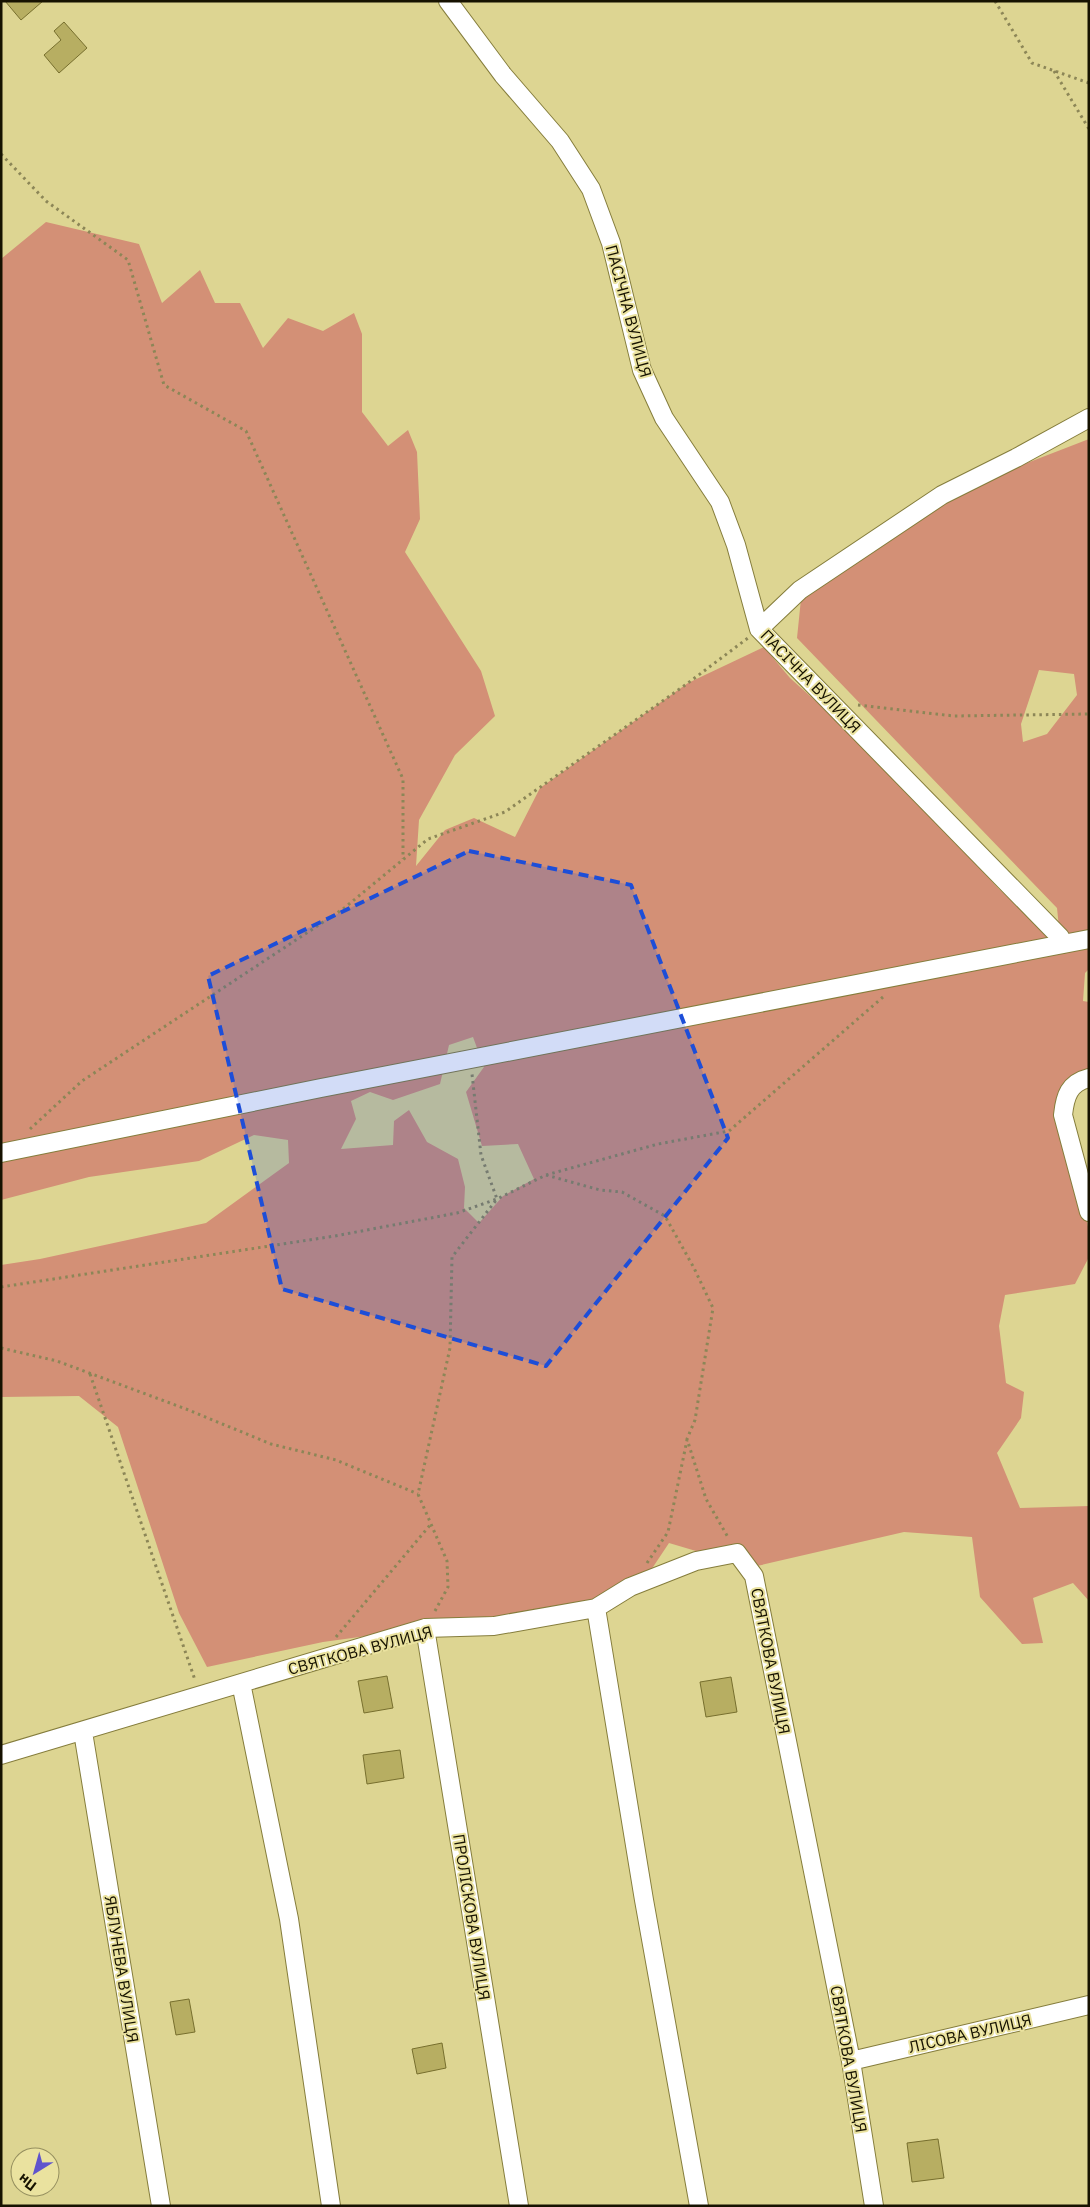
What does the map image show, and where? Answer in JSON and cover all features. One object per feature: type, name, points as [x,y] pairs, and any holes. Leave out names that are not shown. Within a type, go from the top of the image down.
[{"type":"street","name":"ПАСІЧНА ВУЛИЦЯ","points":[[448,1],[503,75],[560,141],[591,189],[611,243],[642,370],[664,418],[720,502],[736,545],[759,629],[1060,937],[1063,944]]},
{"type":"street","points":[[759,629],[800,590],[942,495],[1016,458],[1089,418]]},
{"type":"street","points":[[1,1153],[470,1059],[1089,939]]},
{"type":"street","points":[[1089,1078],[1080,1080],[1073,1085],[1065,1098],[1063,1115],[1089,1212]]},
{"type":"street","name":"СВЯТКОВА ВУЛИЦЯ","points":[[1,1755],[425,1628],[494,1626],[596,1608],[630,1587],[696,1561],[737,1553],[754,1576],[851,2061],[874,2206]]},
{"type":"street","points":[[596,1608],[644,1900],[699,2206]]},
{"type":"street","name":"ПРОЛІСКОВА ВУЛИЦЯ","points":[[425,1628],[519,2206]]},
{"type":"street","points":[[241,1683],[289,1919],[331,2206]]},
{"type":"street","name":"ЯБЛУНЕВА ВУЛИЦЯ","points":[[83,1732],[161,2206]]},
{"type":"street","name":"ЛІСОВА ВУЛИЦЯ","points":[[851,2061],[1089,2005]]},
{"type":"path","points":[[995,1],[1032,63],[1089,83]]},
{"type":"path","points":[[1054,70],[1089,129]]},
{"type":"path","points":[[1,154],[46,201],[128,260],[164,385],[246,430],[403,779],[403,859]]},
{"type":"path","points":[[27,1132],[82,1081],[343,909],[428,839],[505,812],[688,683],[759,629]]},
{"type":"path","points":[[830,702],[954,716],[1089,714]]},
{"type":"path","points":[[1,1287],[335,1236],[457,1213],[497,1199],[546,1175],[658,1144],[729,1131],[876,1001]]},
{"type":"path","points":[[470,1059],[482,1155],[497,1199]]},
{"type":"path","points":[[546,1175],[600,1190],[622,1192],[665,1216],[694,1268],[713,1308],[695,1420],[687,1439],[668,1532],[630,1587]]},
{"type":"path","points":[[425,1628],[448,1588],[446,1561],[418,1494],[450,1348],[452,1257],[497,1199]]},
{"type":"path","points":[[1,1348],[57,1361],[186,1409],[271,1444],[336,1460],[418,1494]]},
{"type":"path","points":[[90,1373],[200,1695]]},
{"type":"path","points":[[687,1439],[706,1498],[737,1553]]},
{"type":"path","points":[[335,1638],[431,1524]]},
{"type":"highlighted area","points":[[469,851],[631,885],[728,1138],[546,1366],[282,1289],[208,976]]},
{"type":"shaded area","points":[[46,222],[139,244],[162,303],[200,270],[215,303],[240,303],[263,348],[288,318],[323,331],[354,313],[362,334],[362,412],[388,446],[408,430],[417,452],[420,519],[405,552],[481,671],[495,716],[455,755],[419,820],[416,866],[445,830],[474,818],[515,837],[540,788],[688,683],[764,647],[790,678],[868,748],[999,889],[1066,947],[1060,937],[1057,908],[797,638],[801,599],[980,481],[1089,439],[1089,969],[1085,973],[1083,1001],[1089,1002],[1089,1086],[1062,1091],[1089,1232],[1089,1257],[1075,1284],[1005,1295],[999,1326],[1006,1383],[1024,1392],[1021,1418],[997,1453],[1020,1508],[1089,1506],[1089,1601],[1073,1583],[1033,1598],[1043,1643],[1022,1644],[980,1597],[972,1537],[904,1532],[757,1566],[723,1559],[669,1543],[635,1594],[459,1627],[425,1628],[323,1642],[207,1667],[179,1613],[118,1427],[79,1396],[1,1397],[1,1265],[40,1259],[206,1223],[289,1163],[288,1140],[254,1135],[199,1161],[89,1177],[1,1200],[1,259]],"holes":[[[1039,670],[1074,674],[1077,695],[1047,734],[1023,742],[1021,724]],[[473,1037],[484,1067],[466,1092],[482,1146],[518,1144],[534,1179],[503,1196],[479,1223],[464,1208],[465,1187],[458,1159],[427,1142],[409,1110],[394,1121],[393,1145],[341,1149],[356,1119],[351,1101],[370,1092],[393,1100],[440,1084],[449,1045]]]},
{"type":"building","points":[[5,1],[43,1],[21,20]]},
{"type":"building","points":[[64,22],[87,48],[59,73],[44,55],[61,40],[54,31]]},
{"type":"building","points":[[387,1676],[393,1708],[364,1713],[358,1681]]},
{"type":"building","points":[[731,1677],[737,1712],[706,1717],[700,1682]]},
{"type":"building","points":[[400,1750],[404,1778],[367,1784],[363,1755]]},
{"type":"building","points":[[189,1999],[195,2032],[176,2035],[170,2002]]},
{"type":"building","points":[[442,2043],[446,2068],[417,2074],[412,2049]]},
{"type":"building","points":[[938,2139],[944,2178],[912,2182],[907,2143]]}]
